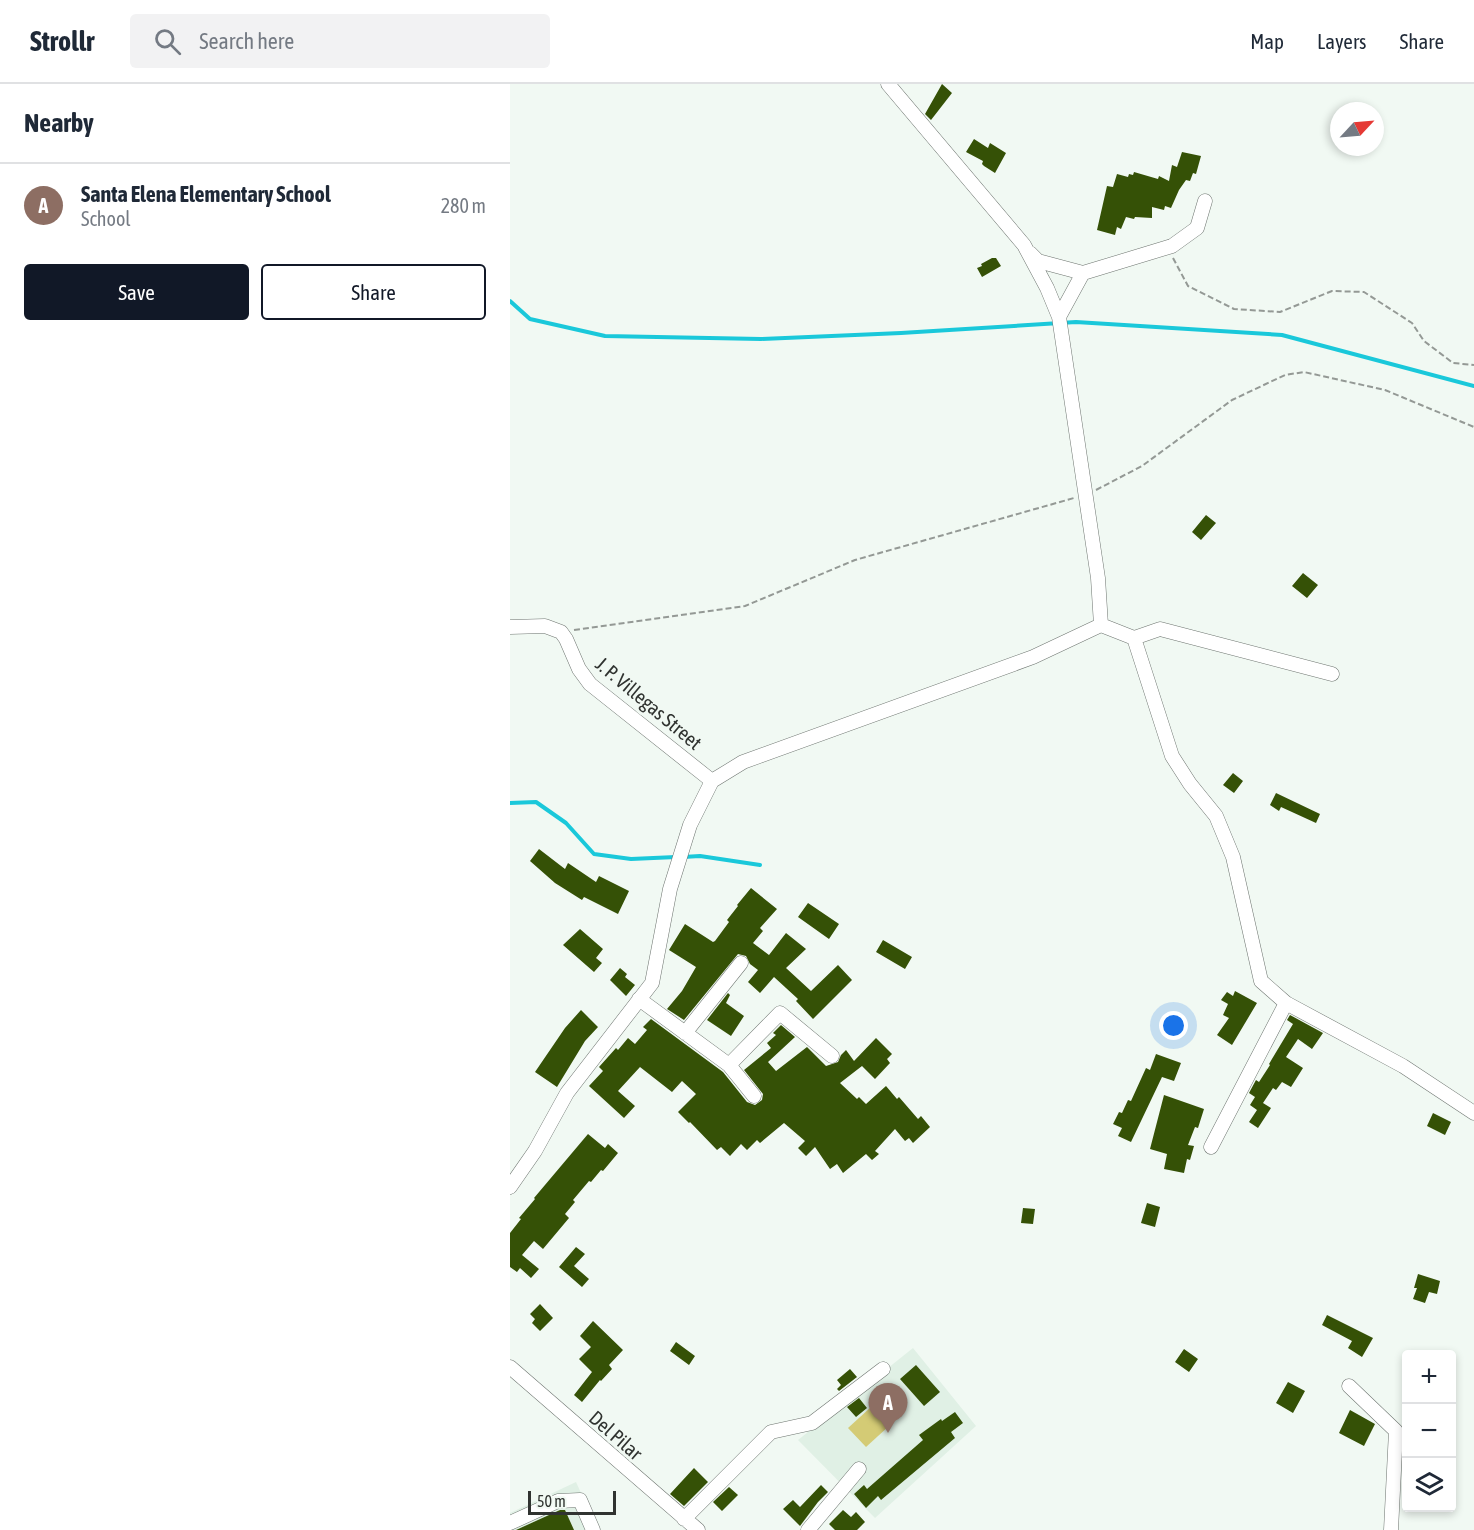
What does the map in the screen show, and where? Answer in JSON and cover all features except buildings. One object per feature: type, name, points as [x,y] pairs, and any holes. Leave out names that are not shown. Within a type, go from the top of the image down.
[{"type":"street","points":[[888,84],[1038,261],[1083,273],[1172,246],[1197,228],[1205,201]]},
{"type":"street","points":[[1024,245],[1047,288],[1059,317],[1098,578],[1101,625]]},
{"type":"street","points":[[1059,317],[1083,273]]},
{"type":"street","points":[[510,1187],[535,1151],[567,1093],[652,983],[669,889],[690,825],[712,781],[743,762],[1033,657],[1101,625],[1134,638],[1160,629],[1332,674]]},
{"type":"street","points":[[510,627],[545,626],[561,632]]},
{"type":"street","name":"J. P. Villegas Street","points":[[561,632],[579,669],[590,684],[712,781]]},
{"type":"street","points":[[1134,638],[1172,756],[1190,784],[1216,816],[1233,857],[1261,981],[1286,1003],[1403,1066],[1474,1113]]},
{"type":"street","points":[[685,1033],[741,963]]},
{"type":"street","points":[[639,999],[729,1065],[754,1096]]},
{"type":"street","points":[[1211,1147],[1286,1003]]},
{"type":"street","points":[[729,1065],[780,1013],[832,1056]]},
{"type":"street","name":"Del Pilar","points":[[510,1367],[698,1530]]},
{"type":"street","points":[[684,1519],[771,1432],[812,1423],[883,1369]]},
{"type":"street","points":[[1349,1386],[1396,1431],[1390,1530]]},
{"type":"street","points":[[808,1530],[859,1469]]},
{"type":"street","points":[[510,1523],[558,1501],[580,1500],[593,1530]]},
{"type":"path","points":[[1172,246],[1172,257],[1188,286],[1234,309],[1280,312],[1332,291],[1364,292],[1412,323],[1424,341],[1453,363],[1474,365]]},
{"type":"path","points":[[561,632],[745,606],[855,560],[1086,495],[1142,466],[1232,400],[1285,375],[1304,372],[1384,390],[1474,427]]},
{"type":"shaded area","points":[[913,1348],[976,1426],[875,1518],[798,1440]]},
{"type":"shaded area","points":[[882,1397],[900,1416],[866,1447],[848,1428]]},
{"type":"shaded area","points":[[576,1482],[598,1530],[510,1530],[510,1513]]},
{"type":"waterway","points":[[510,301],[530,319],[605,336],[761,339],[1076,322],[1282,335],[1474,386]]},
{"type":"waterway","points":[[510,803],[536,802],[566,823],[594,854],[631,859],[676,857]]},
{"type":"waterway","points":[[683,857],[700,856],[760,865]]},
{"type":"place","name":"Santa Elena Elementary School","points":[[888,1433]]}]
